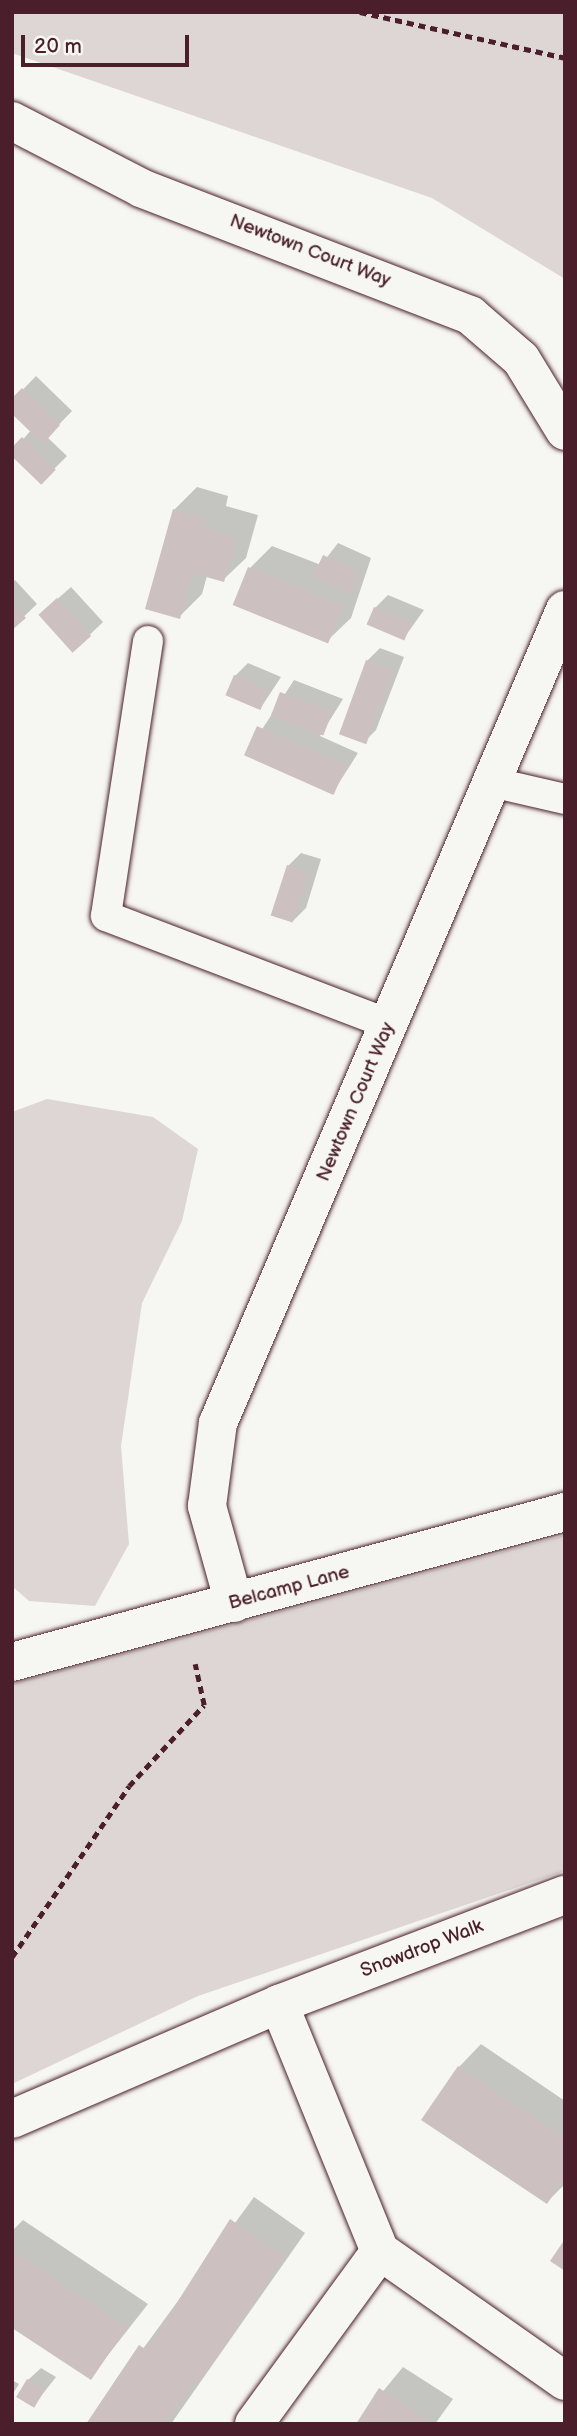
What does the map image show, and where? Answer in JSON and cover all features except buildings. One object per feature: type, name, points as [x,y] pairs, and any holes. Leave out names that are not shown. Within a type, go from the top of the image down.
[{"type":"street","name":"Newtown Court Way","points":[[12,121],[141,188],[470,315],[521,359],[565,431]]},
{"type":"street","name":"Newtown Court Way","points":[[234,1603],[207,1506],[218,1423],[565,610]]},
{"type":"street","name":"Belcamp Lane","points":[[12,1662],[565,1512]]},
{"type":"street","name":"Snowdrop Walk","points":[[12,2119],[279,2004],[565,1895]]},
{"type":"street","points":[[279,2004],[380,2251],[565,2381]]},
{"type":"street","points":[[254,2424],[380,2251]]},
{"type":"lane","points":[[148,641],[106,916],[389,1024]]},
{"type":"lane","points":[[491,782],[565,800]]},
{"type":"path","points":[[360,12],[565,58]]},
{"type":"path","points":[[12,1957],[129,1786],[204,1704],[177,1618]]},
{"type":"shaded area","points":[[12,12],[565,12],[565,279],[432,198],[12,53]]},
{"type":"shaded area","points":[[47,1099],[153,1117],[198,1149],[182,1221],[142,1303],[121,1446],[129,1544],[95,1606],[29,1601],[12,1586],[12,1112]]},
{"type":"shaded area","points":[[565,1535],[565,1871],[198,1996],[12,2084],[12,1684]]}]
